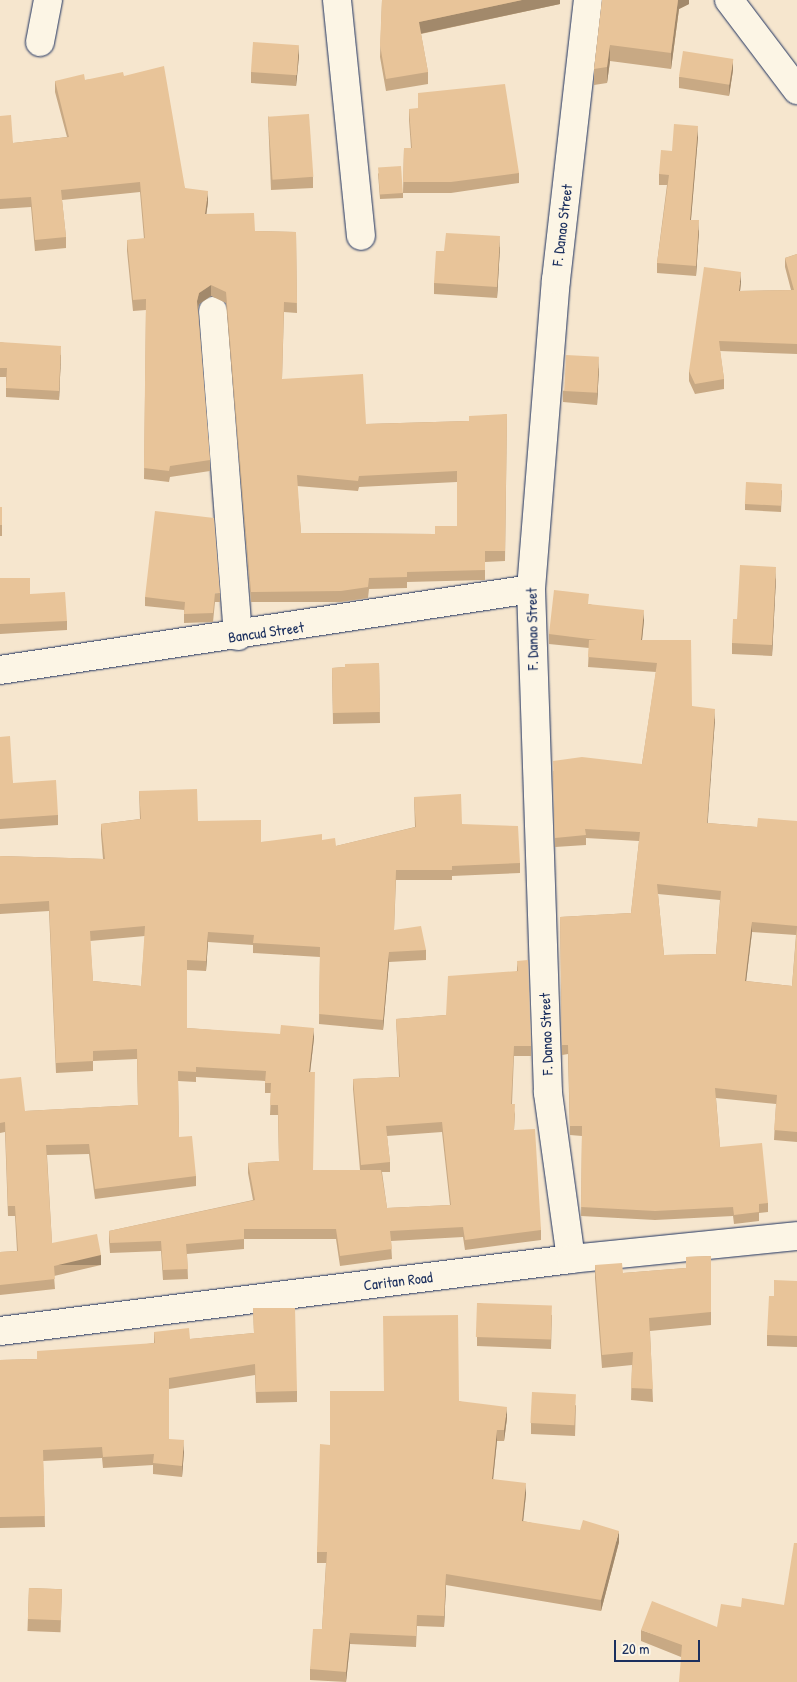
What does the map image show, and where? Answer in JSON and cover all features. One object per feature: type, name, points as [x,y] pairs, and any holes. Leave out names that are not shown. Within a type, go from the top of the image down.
[{"type":"street","points":[[40,42],[48,0]]},
{"type":"street","points":[[337,0],[361,236]]},
{"type":"street","name":"F. Danao Street","points":[[571,1259],[548,1093],[530,588],[556,280],[588,0]]},
{"type":"street","points":[[729,0],[797,90]]},
{"type":"street","points":[[213,311],[238,636]]},
{"type":"street","name":"Bancud Street","points":[[0,670],[238,636],[530,588]]},
{"type":"street","name":"Caritan Road","points":[[0,1331],[571,1259],[797,1236]]},
{"type":"building","points":[[382,0],[522,0],[419,22],[428,72],[386,79],[380,45]]},
{"type":"building","points":[[602,0],[678,0],[671,53],[610,45],[607,67],[594,69]]},
{"type":"building","points":[[253,42],[299,45],[297,75],[251,72]]},
{"type":"building","points":[[683,51],[733,59],[729,85],[679,77]]},
{"type":"building","points":[[164,66],[185,188],[208,191],[205,214],[254,213],[255,231],[296,232],[297,303],[284,302],[282,379],[363,374],[366,424],[469,421],[469,416],[507,414],[505,551],[485,551],[485,570],[407,572],[407,577],[369,578],[368,587],[341,591],[251,592],[226,292],[211,285],[199,293],[197,301],[210,460],[170,466],[169,471],[144,468],[146,299],[133,300],[127,240],[145,238],[140,182],[61,190],[66,237],[35,240],[31,197],[0,199],[0,116],[11,115],[13,143],[69,137],[55,81],[84,74],[85,80],[123,72],[124,76]],"holes":[[[457,471],[457,526],[435,526],[435,534],[301,533],[297,475],[358,481],[359,476]]]},
{"type":"building","points":[[505,84],[519,173],[451,182],[403,182],[404,148],[412,148],[409,109],[418,108],[418,93]]},
{"type":"building","points":[[309,114],[313,177],[272,180],[268,117]]},
{"type":"building","points":[[674,124],[698,126],[690,220],[699,220],[696,266],[657,263],[669,175],[659,174],[661,150],[672,151]]},
{"type":"building","points":[[401,166],[403,193],[380,195],[378,168]]},
{"type":"building","points":[[446,233],[500,236],[497,287],[434,283],[436,251],[444,251]]},
{"type":"building","points":[[797,254],[797,344],[719,341],[724,379],[695,384],[689,371],[704,267],[741,272],[739,291],[794,290],[785,258]]},
{"type":"building","points":[[0,342],[61,346],[59,391],[6,388],[7,368],[0,368]]},
{"type":"building","points":[[566,355],[599,357],[597,393],[564,391]]},
{"type":"building","points":[[746,482],[782,484],[781,506],[745,504]]},
{"type":"building","points":[[0,507],[2,507],[2,525],[0,525]]},
{"type":"building","points":[[155,511],[214,518],[220,593],[215,593],[213,613],[184,614],[185,602],[145,597]]},
{"type":"building","points":[[740,565],[776,567],[772,645],[732,643],[733,619],[737,619]]},
{"type":"building","points":[[0,578],[30,578],[30,594],[65,592],[67,621],[0,624]]},
{"type":"building","points":[[554,590],[589,594],[588,604],[644,610],[641,640],[691,640],[692,706],[715,709],[707,823],[757,827],[758,818],[797,821],[797,926],[752,922],[745,981],[792,986],[797,927],[797,1132],[774,1130],[777,1095],[715,1088],[720,1147],[762,1143],[768,1203],[759,1204],[759,1212],[734,1215],[733,1207],[655,1211],[581,1207],[582,1126],[570,1126],[568,1045],[562,1045],[560,917],[631,913],[640,832],[585,829],[586,835],[555,838],[553,761],[582,757],[642,764],[657,663],[588,657],[589,640],[597,640],[549,634]],"holes":[[[657,884],[721,891],[716,954],[664,955]]]},
{"type":"building","points":[[379,663],[380,712],[333,713],[332,668],[345,667],[345,664]]},
{"type":"building","points":[[10,736],[13,783],[56,780],[58,815],[0,819],[0,737]]},
{"type":"building","points":[[197,789],[198,821],[261,820],[261,842],[322,834],[322,840],[335,838],[336,846],[416,827],[414,797],[461,794],[462,824],[518,826],[520,863],[452,866],[452,870],[396,870],[394,930],[421,926],[426,950],[389,952],[383,1020],[319,1014],[320,947],[253,943],[254,935],[208,932],[206,961],[187,960],[187,1028],[280,1034],[281,1025],[314,1028],[309,1072],[315,1072],[313,1170],[381,1170],[387,1208],[451,1205],[442,1122],[386,1126],[390,1162],[361,1165],[353,1079],[400,1077],[396,1019],[446,1015],[448,976],[518,971],[517,961],[528,960],[531,1046],[514,1046],[511,1104],[515,1104],[514,1130],[535,1129],[541,1230],[465,1240],[463,1227],[390,1231],[392,1249],[340,1256],[336,1229],[244,1229],[244,1239],[186,1244],[188,1269],[163,1270],[161,1241],[110,1243],[109,1231],[255,1200],[248,1163],[279,1161],[278,1105],[270,1105],[271,1083],[265,1083],[266,1071],[196,1067],[196,1072],[178,1071],[179,1137],[192,1136],[196,1176],[95,1189],[89,1144],[46,1145],[52,1243],[97,1234],[101,1255],[54,1266],[55,1279],[0,1285],[0,1252],[18,1251],[15,1206],[8,1206],[5,1122],[0,1123],[0,1079],[21,1077],[25,1111],[138,1105],[137,1049],[93,1051],[93,1061],[56,1063],[49,901],[0,904],[0,856],[105,859],[101,824],[141,819],[139,791]],"holes":[[[145,926],[141,986],[93,981],[90,931]]]},
{"type":"building","points":[[711,1256],[711,1312],[649,1318],[653,1389],[631,1388],[633,1352],[602,1355],[595,1265],[622,1263],[623,1273],[686,1268],[686,1257]]},
{"type":"building","points":[[774,1280],[797,1281],[797,1336],[767,1335],[769,1296],[774,1296]]},
{"type":"building","points":[[477,1303],[552,1306],[551,1340],[476,1337]]},
{"type":"building","points":[[253,1308],[295,1308],[297,1391],[256,1392],[255,1364],[169,1378],[169,1439],[184,1440],[182,1466],[153,1463],[154,1454],[103,1457],[102,1447],[43,1450],[45,1516],[0,1517],[0,1360],[37,1359],[37,1351],[155,1343],[154,1332],[189,1328],[190,1339],[254,1333]]},
{"type":"building","points":[[458,1315],[459,1401],[507,1407],[504,1430],[497,1430],[492,1479],[526,1483],[522,1521],[580,1530],[583,1520],[619,1531],[601,1600],[446,1574],[444,1616],[417,1615],[416,1636],[350,1633],[346,1672],[310,1669],[313,1629],[322,1629],[327,1552],[317,1552],[320,1444],[330,1445],[330,1391],[384,1391],[383,1316]]},
{"type":"building","points":[[532,1392],[576,1394],[574,1425],[530,1423]]},
{"type":"building","points":[[794,1543],[797,1543],[797,1682],[679,1682],[682,1645],[641,1630],[652,1601],[717,1627],[721,1604],[741,1607],[742,1598],[784,1605]]},
{"type":"building","points":[[29,1588],[62,1589],[61,1620],[28,1619]]}]
